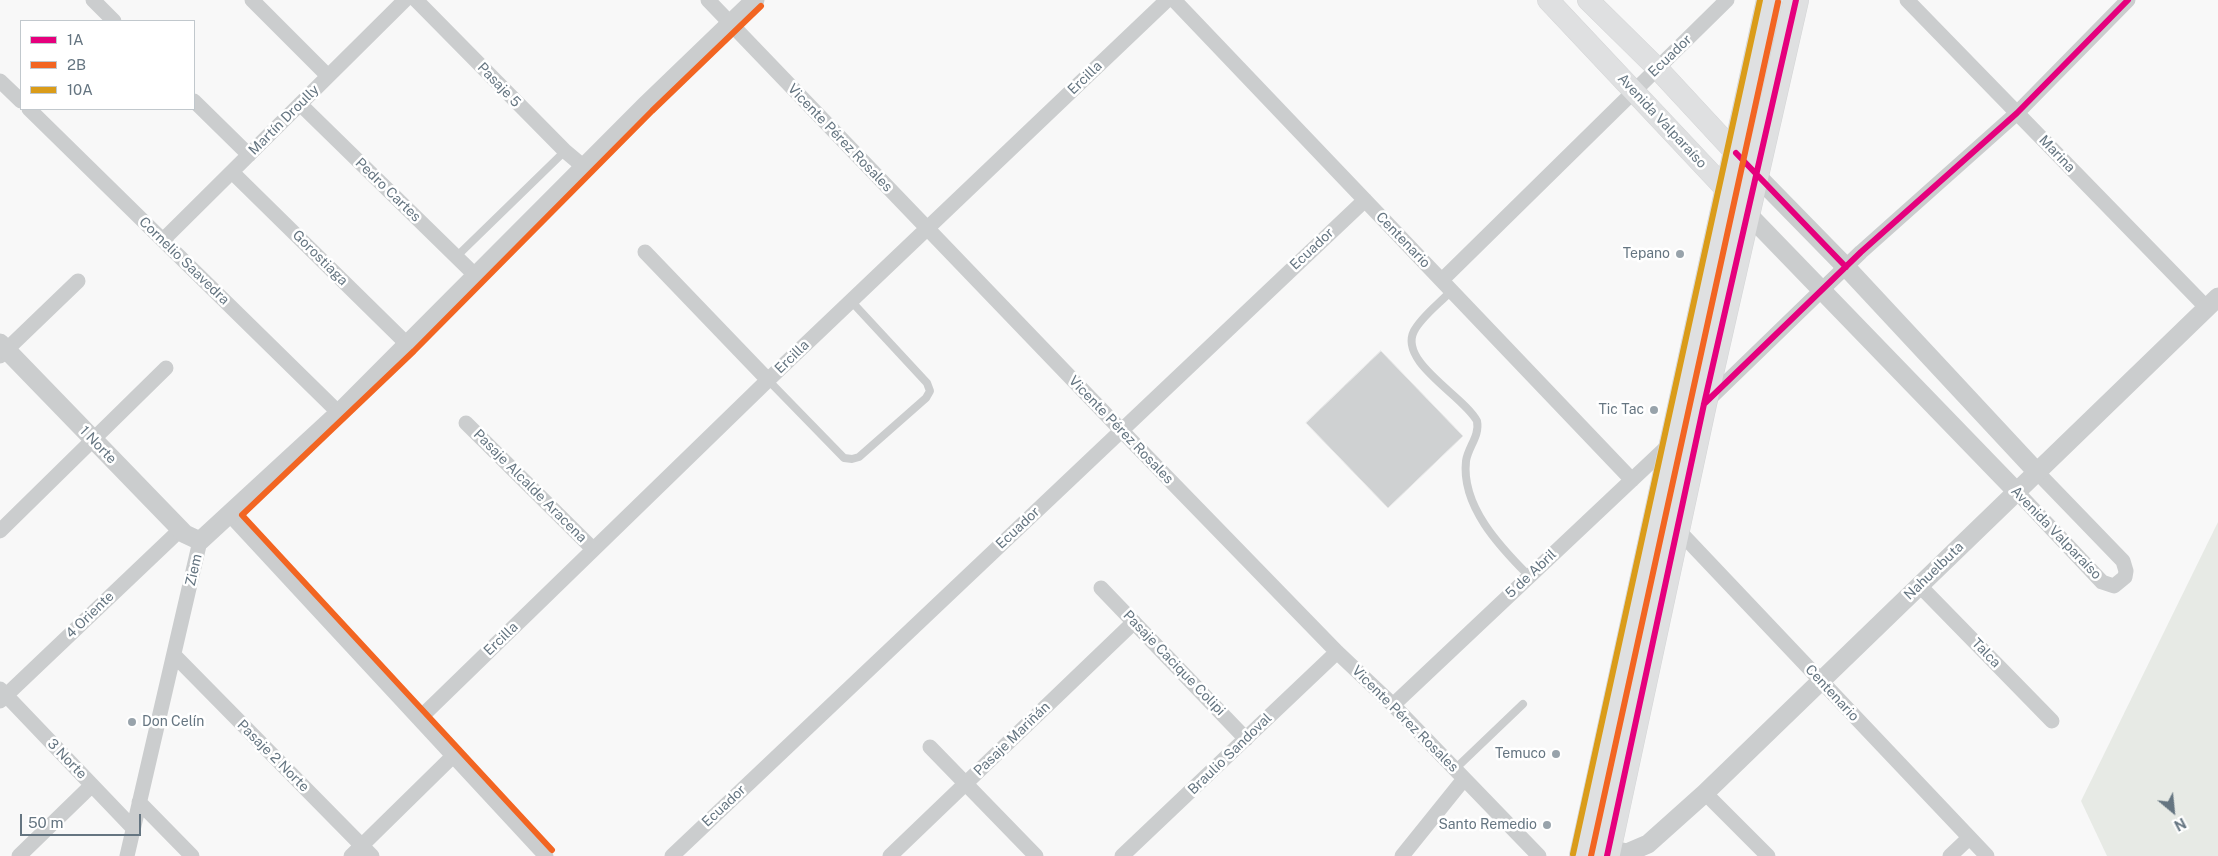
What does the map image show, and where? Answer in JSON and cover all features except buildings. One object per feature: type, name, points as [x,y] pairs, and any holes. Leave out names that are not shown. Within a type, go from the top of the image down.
[{"type":"main road","name":"Avenida Valparaíso","points":[[1548,0],[1728,190],[1747,213]]},
{"type":"main road","name":"Avenida Valparaíso","points":[[1588,0],[1657,68],[1755,174]]},
{"type":"main road","points":[[1582,856],[1769,0]]},
{"type":"main road","points":[[1608,852],[1704,404],[1796,0]]},
{"type":"street","points":[[92,0],[113,20]]},
{"type":"street","name":"Martín Droully","points":[[163,240],[405,0]]},
{"type":"street","name":"Pasaje 5","points":[[416,0],[565,151],[584,167]]},
{"type":"street","name":"Vicente Pérez Rosales","points":[[708,0],[1336,652],[1392,705],[1539,856]]},
{"type":"street","name":"Ziem","points":[[127,856],[200,541],[339,413],[584,167],[755,0]]},
{"type":"street","name":"Ercilla","points":[[420,718],[768,380],[1167,0]]},
{"type":"street","name":"Centenario","points":[[1174,0],[1632,480]]},
{"type":"street","name":"Ecuador","points":[[1446,286],[1634,91],[1727,0]]},
{"type":"street","name":"Marina","points":[[1907,0],[2017,113],[2212,302]]},
{"type":"street","points":[[1704,404],[1846,267],[2017,113],[2128,0]]},
{"type":"street","points":[[258,2],[328,76]]},
{"type":"street","points":[[0,81],[20,100]]},
{"type":"street","points":[[195,101],[249,155]]},
{"type":"street","name":"Pedro Cartes","points":[[300,104],[476,276]]},
{"type":"street","name":"Cornelio Saavedra","points":[[30,110],[339,413]]},
{"type":"street","name":"Gorostiaga","points":[[232,172],[408,345]]},
{"type":"street","name":"Avenida Valparaíso","points":[[1747,213],[2102,582],[2114,586],[2122,581],[2126,571],[2123,561],[2036,472],[1846,267],[1755,174]]},
{"type":"street","name":"Ecuador","points":[[672,856],[1365,200]]},
{"type":"street","points":[[646,252],[768,380]]},
{"type":"street","points":[[2,350],[78,281]]},
{"type":"street","name":"Nahuelbuta","points":[[1608,852],[1627,853],[1644,850],[2212,302]]},
{"type":"street","name":"1 Norte","points":[[2,350],[185,534],[200,541]]},
{"type":"street","points":[[0,531],[166,368]]},
{"type":"street","name":"Pasaje Alcalde Aracena","points":[[466,423],[593,549]]},
{"type":"street","name":"5 de Abril","points":[[1392,705],[1671,443]]},
{"type":"street","points":[[230,515],[546,856]]},
{"type":"street","name":"4 Oriente","points":[[2,695],[181,530]]},
{"type":"street","name":"Centenario","points":[[1678,530],[1987,856]]},
{"type":"street","name":"Talca","points":[[1919,585],[2052,722]]},
{"type":"street","name":"Pasaje Cacique Colipi","points":[[1102,588],[1246,739]]},
{"type":"street","name":"Pasaje Mariñán","points":[[890,856],[1134,622]]},
{"type":"street","name":"Braulio Sandoval","points":[[1122,856],[1336,652]]},
{"type":"street","name":"Pasaje 2 Norte","points":[[174,655],[361,852]]},
{"type":"street","name":"3 Norte","points":[[2,695],[133,828]]},
{"type":"street","points":[[930,747],[1036,856]]},
{"type":"street","points":[[361,852],[453,756]]},
{"type":"street","points":[[1402,856],[1459,774]]},
{"type":"street","points":[[19,856],[92,785]]},
{"type":"street","points":[[1705,793],[1768,856]]},
{"type":"street","points":[[139,802],[192,856]]},
{"type":"street","points":[[1950,856],[1969,838]]},
{"type":"lane","points":[[456,257],[565,151]]},
{"type":"lane","points":[[1446,286],[1416,327],[1412,337],[1412,350],[1420,362],[1477,421],[1478,431],[1467,458],[1466,478],[1469,490],[1476,507],[1495,537],[1529,576]]},
{"type":"lane","points":[[768,380],[844,458],[852,459],[859,457],[926,398],[930,391],[927,383],[851,301]]},
{"type":"lane","points":[[1459,774],[1523,704]]},
{"type":"shaded area","points":[[2218,522],[2218,856],[2107,856],[2081,801]]},
{"type":"transit line","name":"10A","points":[[1573,854],[1760,0]]},
{"type":"transit line","name":"1A","points":[[1607,856],[1704,404],[1796,0]]},
{"type":"transit line","name":"1A","points":[[1704,404],[1861,252],[2017,113],[2128,0]]},
{"type":"transit line","name":"2B","points":[[1591,856],[1778,2]]},
{"type":"transit line","name":"2B","points":[[552,850],[242,515],[414,351],[652,111],[761,6]]},
{"type":"transit line","name":"1A","points":[[1736,153],[1846,267]]},
{"type":"place","name":"Tepano","points":[[1680,254]]},
{"type":"place","name":"Tic Tac","points":[[1654,410]]},
{"type":"place","name":"Don Celín","points":[[132,722]]},
{"type":"place","name":"Temuco","points":[[1556,754]]},
{"type":"place","name":"Santo Remedio","points":[[1547,825]]}]
